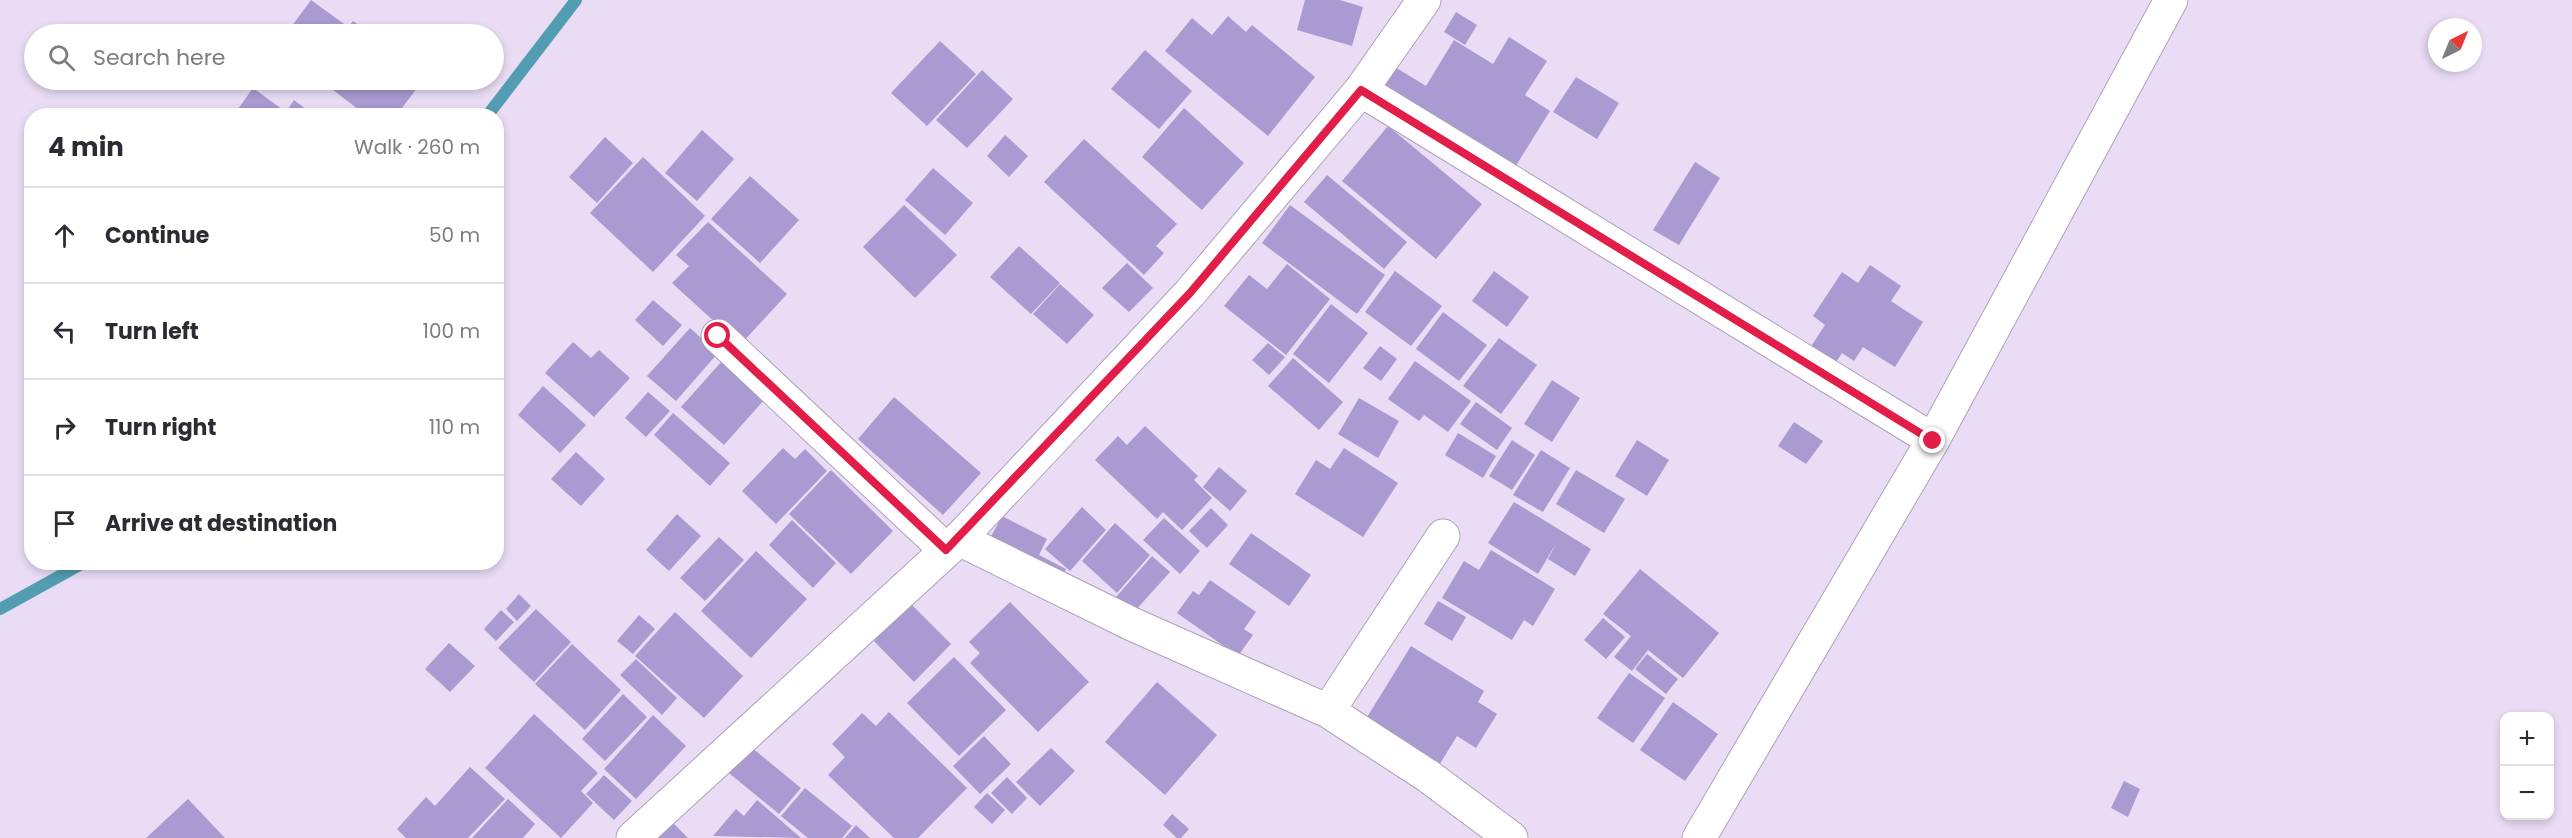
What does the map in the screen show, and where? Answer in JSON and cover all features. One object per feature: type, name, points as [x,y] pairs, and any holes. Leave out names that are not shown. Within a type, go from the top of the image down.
[{"type":"street","points":[[633,838],[953,544],[1190,293],[1361,90],[1424,0]]},
{"type":"street","points":[[1699,838],[1933,441],[2171,0]]},
{"type":"street","points":[[1361,90],[1933,441]]},
{"type":"street","points":[[718,336],[953,544],[1328,711],[1428,776],[1511,838]]},
{"type":"street","points":[[1328,711],[1443,536]]},
{"type":"building","points":[[311,0],[344,24],[293,24]]},
{"type":"building","points":[[1305,0],[1340,0],[1363,7],[1352,46],[1297,30]]},
{"type":"building","points":[[1456,12],[1477,25],[1465,45],[1444,32]]},
{"type":"building","points":[[1228,16],[1246,32],[1252,25],[1315,77],[1268,136],[1165,51],[1192,18],[1212,35]]},
{"type":"building","points":[[1509,37],[1547,61],[1525,95],[1550,111],[1512,172],[1376,87],[1390,64],[1426,86],[1454,40],[1493,64]]},
{"type":"building","points":[[940,41],[976,74],[927,126],[891,93]]},
{"type":"building","points":[[1145,50],[1192,91],[1159,129],[1111,89]]},
{"type":"building","points":[[982,70],[1013,99],[967,148],[936,120]]},
{"type":"building","points":[[1576,77],[1619,103],[1597,139],[1553,112]]},
{"type":"building","points":[[252,90],[256,90],[280,108],[239,108]]},
{"type":"building","points":[[333,90],[416,90],[402,108],[357,108]]},
{"type":"building","points":[[294,100],[304,108],[289,108]]},
{"type":"building","points":[[1184,108],[1244,163],[1202,210],[1142,157]]},
{"type":"building","points":[[1388,126],[1482,204],[1436,259],[1342,181]]},
{"type":"building","points":[[702,130],[734,159],[697,201],[665,173]]},
{"type":"building","points":[[1005,135],[1028,156],[1009,177],[987,156]]},
{"type":"building","points":[[605,137],[633,163],[597,203],[569,177]]},
{"type":"building","points":[[1084,139],[1177,224],[1156,246],[1164,253],[1144,275],[1044,182]]},
{"type":"building","points":[[643,157],[705,216],[653,272],[590,213]]},
{"type":"building","points":[[1695,162],[1720,178],[1679,245],[1653,230]]},
{"type":"building","points":[[933,168],[973,203],[945,235],[905,200]]},
{"type":"building","points":[[1327,175],[1407,242],[1384,269],[1304,202]]},
{"type":"building","points":[[750,176],[799,220],[760,263],[711,219]]},
{"type":"building","points":[[904,205],[957,255],[915,298],[863,247]]},
{"type":"building","points":[[1290,205],[1385,275],[1357,314],[1262,243]]},
{"type":"building","points":[[708,222],[787,294],[740,345],[672,283],[689,266],[676,255]]},
{"type":"building","points":[[1019,246],[1060,283],[1031,314],[990,277]]},
{"type":"building","points":[[1127,263],[1153,288],[1129,312],[1102,288]]},
{"type":"building","points":[[1287,264],[1330,299],[1286,355],[1224,306],[1249,275],[1267,289]]},
{"type":"building","points":[[1870,265],[1901,286],[1891,301],[1923,322],[1895,367],[1863,347],[1854,361],[1842,353],[1831,370],[1806,354],[1825,325],[1813,316],[1842,272],[1858,283]]},
{"type":"building","points":[[1395,271],[1442,306],[1411,346],[1365,312]]},
{"type":"building","points":[[1494,271],[1529,297],[1507,327],[1472,301]]},
{"type":"building","points":[[1060,284],[1094,315],[1067,344],[1033,314]]},
{"type":"building","points":[[653,300],[682,325],[663,346],[635,320]]},
{"type":"building","points":[[1331,304],[1368,333],[1329,383],[1293,354]]},
{"type":"building","points":[[1443,312],[1487,345],[1459,381],[1416,349]]},
{"type":"building","points":[[690,328],[718,353],[676,401],[647,376]]},
{"type":"building","points":[[1499,338],[1537,365],[1501,414],[1463,386]]},
{"type":"building","points":[[573,342],[591,358],[599,350],[630,378],[594,417],[545,373]]},
{"type":"building","points":[[1268,343],[1285,357],[1269,375],[1252,360]]},
{"type":"building","points":[[1380,346],[1397,359],[1381,381],[1363,368]]},
{"type":"building","points":[[1293,358],[1343,402],[1319,430],[1268,386]]},
{"type":"building","points":[[722,361],[765,399],[724,445],[681,407]]},
{"type":"building","points":[[1415,361],[1471,401],[1448,432],[1424,415],[1419,421],[1388,399]]},
{"type":"building","points":[[1552,380],[1580,398],[1552,442],[1524,424]]},
{"type":"building","points":[[543,386],[586,425],[560,453],[518,415]]},
{"type":"building","points":[[648,392],[670,411],[646,437],[625,418]]},
{"type":"building","points":[[894,397],[981,473],[943,515],[858,439]]},
{"type":"building","points":[[1359,398],[1399,421],[1378,458],[1338,434]]},
{"type":"building","points":[[1476,402],[1512,428],[1497,450],[1460,424]]},
{"type":"building","points":[[673,413],[730,463],[710,486],[654,435]]},
{"type":"building","points":[[1794,422],[1823,441],[1806,464],[1778,446]]},
{"type":"building","points":[[1145,426],[1198,476],[1194,480],[1212,498],[1182,530],[1163,512],[1157,519],[1095,460],[1118,436],[1127,445]]},
{"type":"building","points":[[1458,433],[1496,456],[1483,478],[1445,455]]},
{"type":"building","points":[[1512,440],[1535,455],[1512,490],[1489,476]]},
{"type":"building","points":[[1637,440],[1669,460],[1647,496],[1615,476]]},
{"type":"building","points":[[783,448],[795,459],[805,449],[827,471],[776,524],[742,491]]},
{"type":"building","points":[[1344,448],[1398,483],[1363,537],[1295,494],[1316,460],[1330,469]]},
{"type":"building","points":[[1541,450],[1570,468],[1543,512],[1513,495]]},
{"type":"building","points":[[576,452],[605,479],[581,506],[551,479]]},
{"type":"building","points":[[1219,467],[1247,491],[1230,511],[1203,487]]},
{"type":"building","points":[[831,470],[893,531],[851,574],[789,514]]},
{"type":"building","points":[[1576,470],[1625,499],[1604,533],[1556,504]]},
{"type":"building","points":[[1514,502],[1591,549],[1575,576],[1548,559],[1557,542],[1538,574],[1488,543]]},
{"type":"building","points":[[1082,507],[1106,530],[1070,571],[1045,549]]},
{"type":"building","points":[[1211,508],[1228,525],[1207,548],[1189,531]]},
{"type":"building","points":[[677,514],[701,536],[669,571],[646,550]]},
{"type":"building","points":[[1002,516],[1047,539],[1039,555],[1066,569],[1059,583],[986,546]]},
{"type":"building","points":[[1164,518],[1200,551],[1180,574],[1143,540]]},
{"type":"building","points":[[792,520],[836,563],[813,588],[769,545]]},
{"type":"building","points":[[1115,523],[1150,555],[1117,593],[1082,561]]},
{"type":"building","points":[[1251,533],[1311,575],[1289,606],[1229,564]]},
{"type":"building","points":[[719,537],[744,560],[705,601],[680,578]]},
{"type":"building","points":[[1491,550],[1555,589],[1533,626],[1524,620],[1512,640],[1442,598],[1464,561],[1479,570]]},
{"type":"building","points":[[756,551],[807,599],[751,658],[701,611]]},
{"type":"building","points":[[1152,556],[1170,572],[1134,612],[1116,597]]},
{"type":"building","points":[[1640,569],[1719,633],[1683,678],[1648,650],[1632,671],[1614,657],[1631,636],[1603,614]]},
{"type":"building","points":[[1210,580],[1256,612],[1244,629],[1253,635],[1238,656],[1177,613],[1193,591],[1199,595]]},
{"type":"building","points":[[519,594],[531,606],[517,621],[506,609]]},
{"type":"building","points":[[906,599],[951,644],[914,682],[869,636]]},
{"type":"building","points":[[1438,601],[1466,617],[1452,641],[1424,624]]},
{"type":"building","points":[[1010,602],[1089,682],[1038,732],[970,663],[980,653],[969,642]]},
{"type":"building","points":[[536,609],[571,642],[534,682],[498,648]]},
{"type":"building","points":[[501,610],[514,622],[496,641],[484,629]]},
{"type":"building","points":[[675,612],[743,676],[704,718],[635,656]]},
{"type":"building","points":[[639,615],[655,629],[633,654],[617,641]]},
{"type":"building","points":[[1603,618],[1625,637],[1606,659],[1584,640]]},
{"type":"building","points":[[449,643],[475,666],[450,692],[425,669]]},
{"type":"building","points":[[572,644],[621,690],[585,730],[535,684]]},
{"type":"building","points":[[1411,646],[1484,691],[1478,702],[1497,714],[1476,748],[1457,736],[1438,767],[1364,722]]},
{"type":"building","points":[[1647,654],[1678,679],[1666,694],[1635,669]]},
{"type":"building","points":[[954,657],[1006,710],[959,756],[907,703]]},
{"type":"building","points":[[636,659],[677,698],[662,715],[620,675]]},
{"type":"building","points":[[1629,673],[1665,698],[1633,743],[1597,718]]},
{"type":"building","points":[[1157,682],[1217,735],[1165,795],[1105,742]]},
{"type":"building","points":[[623,694],[647,717],[605,761],[582,739]]},
{"type":"building","points":[[1673,702],[1718,734],[1685,781],[1640,750]]},
{"type":"building","points":[[889,712],[967,788],[918,838],[894,838],[828,775],[845,757],[832,744],[862,713],[876,726]]},
{"type":"building","points":[[534,714],[598,773],[581,791],[593,803],[561,838],[485,768]]},
{"type":"building","points":[[653,715],[686,746],[636,799],[604,769]]},
{"type":"building","points":[[984,736],[1011,764],[980,794],[953,766]]},
{"type":"building","points":[[746,743],[801,788],[779,814],[724,769]]},
{"type":"building","points":[[1051,748],[1075,771],[1040,806],[1016,782]]},
{"type":"building","points":[[470,767],[505,799],[468,838],[406,838],[397,829],[426,797],[435,806]]},
{"type":"building","points":[[604,775],[632,801],[614,820],[586,794]]},
{"type":"building","points":[[1007,777],[1027,798],[1012,814],[991,793]]},
{"type":"building","points":[[2124,781],[2140,789],[2128,817],[2111,808]]},
{"type":"building","points":[[805,788],[852,826],[842,838],[808,838],[781,816]]},
{"type":"building","points":[[987,793],[1005,810],[992,824],[974,807]]},
{"type":"building","points":[[188,799],[225,838],[146,838]]},
{"type":"building","points":[[508,799],[535,824],[523,838],[472,838]]},
{"type":"building","points":[[757,800],[801,838],[713,836],[736,809],[744,816]]},
{"type":"building","points":[[1172,814],[1189,829],[1181,838],[1177,838],[1163,825]]},
{"type":"building","points":[[670,820],[688,838],[653,838]]},
{"type":"building","points":[[856,825],[870,838],[845,838]]},
{"type":"waterway","points":[[493,108],[576,0]]},
{"type":"waterway","points":[[0,609],[71,570]]},
{"type":"route","points":[[718,336],[946,550],[959,539],[1190,293],[1361,90],[1933,441]]}]
